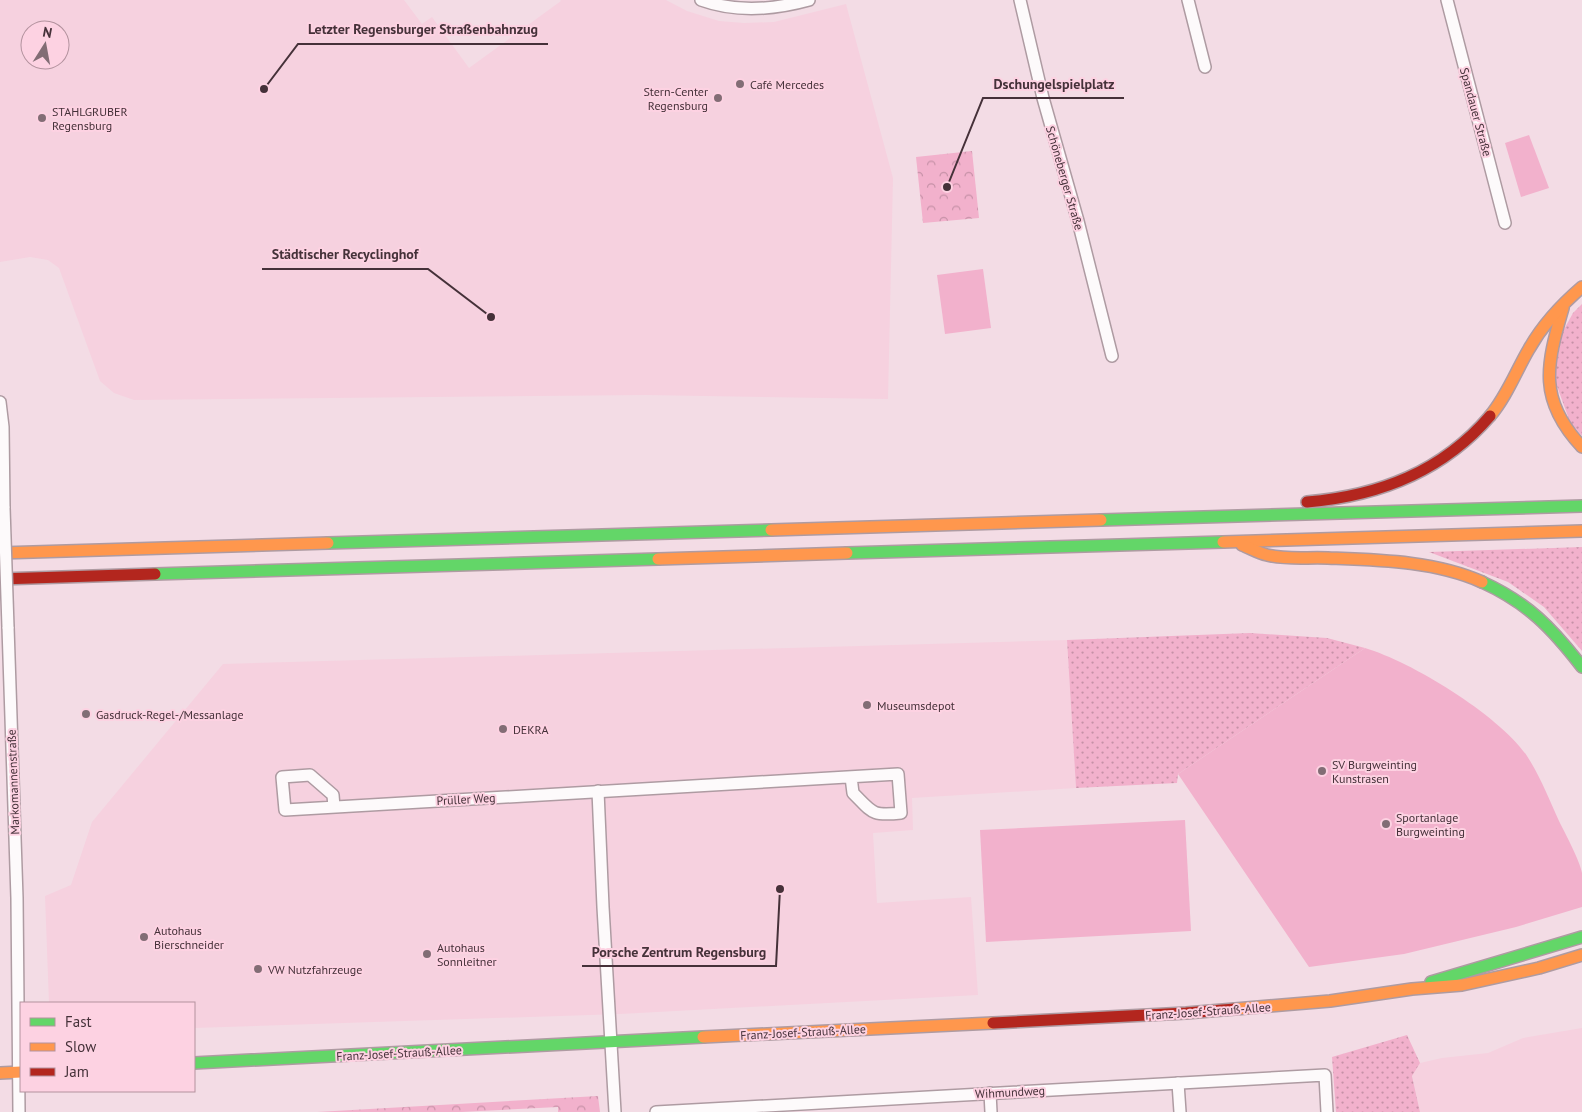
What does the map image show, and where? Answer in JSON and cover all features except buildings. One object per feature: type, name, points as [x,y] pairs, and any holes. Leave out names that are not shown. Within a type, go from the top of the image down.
[{"type":"main road","points":[[1294,502],[1330,500],[1378,490],[1410,478],[1434,466],[1480,428],[1498,406],[1540,330],[1564,302],[1582,287]]},
{"type":"main road","points":[[1564,302],[1553,339],[1549,367],[1549,387],[1555,410],[1572,438],[1582,447]]},
{"type":"main road","points":[[1208,517],[1230,505],[1239,504]]},
{"type":"main road","points":[[0,553],[1582,506]]},
{"type":"main road","points":[[0,579],[1582,532]]},
{"type":"main road","points":[[1236,542],[1269,556],[1408,563],[1444,569],[1476,579],[1497,587],[1522,603],[1549,626],[1582,667]]},
{"type":"main road","name":"Franz-Josef-Strauß-Allee","points":[[1412,989],[1470,968],[1582,937]]},
{"type":"main road","name":"Franz-Josef-Strauß-Allee","points":[[195,1063],[1186,1013],[1330,1001],[1412,989],[1462,986],[1539,968],[1582,954]]},
{"type":"main road","points":[[0,1073],[20,1072]]},
{"type":"street","points":[[701,0],[729,8],[758,10],[787,6],[809,0]]},
{"type":"street","name":"Schöneberger Straße","points":[[1020,0],[1043,98],[1078,221],[1112,356]]},
{"type":"street","points":[[1188,0],[1205,67]]},
{"type":"street","name":"Spandauer Straße","points":[[1447,0],[1505,223]]},
{"type":"street","name":"Markomannenstraße","points":[[0,402],[17,898],[19,1112]]},
{"type":"street","name":"Prüller Weg","points":[[334,807],[333,795],[310,775],[282,777],[284,810],[898,774],[901,813],[879,815],[872,812],[853,793],[852,777]]},
{"type":"street","points":[[598,791],[615,1112]]},
{"type":"street","name":"Wihmundweg","points":[[656,1112],[805,1108],[990,1093],[1325,1075],[1327,1112]]},
{"type":"street","points":[[1178,1082],[1180,1112]]},
{"type":"street","points":[[990,1093],[991,1112]]},
{"type":"shaded area","points":[[0,0],[404,0],[422,24],[432,17],[469,68],[560,0],[666,0],[687,11],[719,21],[744,23],[774,22],[846,4],[893,178],[888,399],[646,395],[134,400],[114,393],[100,381],[59,268],[48,260],[30,257],[0,262]]},
{"type":"shaded area","points":[[1067,640],[1076,788],[912,798],[913,830],[873,833],[877,903],[971,897],[978,995],[620,1014],[195,1028],[195,1002],[49,1002],[45,896],[71,885],[92,822],[223,664]]},
{"type":"shaded area","points":[[1582,1028],[1582,1112],[1420,1112],[1412,1075],[1420,1063],[1442,1058],[1488,1053],[1523,1038]]},
{"type":"green space","points":[[1529,135],[1549,188],[1521,197],[1505,143]]},
{"type":"green space","points":[[972,151],[979,218],[923,223],[916,157]]},
{"type":"green space","points":[[983,269],[991,328],[945,334],[937,275]]},
{"type":"green space","points":[[1582,304],[1582,436],[1570,422],[1554,378],[1562,333],[1573,313]]},
{"type":"green space","points":[[1582,547],[1582,651],[1544,607],[1508,582],[1429,552]]},
{"type":"green space","points":[[1250,633],[1327,638],[1365,648],[1178,774],[1177,783],[1076,788],[1067,640]]},
{"type":"green space","name":"Sportanlage Burgweinting","points":[[1365,648],[1406,665],[1453,692],[1476,708],[1514,740],[1527,756],[1536,772],[1578,862],[1582,873],[1582,907],[1516,927],[1404,954],[1309,967],[1178,774]]},
{"type":"green space","points":[[1185,820],[1191,931],[986,942],[980,830]]},
{"type":"green space","points":[[1407,1035],[1420,1063],[1412,1076],[1420,1112],[1336,1112],[1332,1057]]},
{"type":"green space","points":[[598,1096],[600,1112],[558,1112],[558,1107],[461,1112],[317,1112]]},
{"type":"traffic: fast","points":[[1101,520],[1582,506]]},
{"type":"traffic: fast","points":[[328,543],[771,530]]},
{"type":"traffic: fast","points":[[847,553],[1223,542]]},
{"type":"traffic: fast","points":[[155,574],[658,559]]},
{"type":"traffic: fast","points":[[1482,582],[1513,599],[1538,618],[1560,640],[1582,667]]},
{"type":"traffic: fast","points":[[1431,982],[1582,937]]},
{"type":"traffic: fast","points":[[195,1063],[703,1037]]},
{"type":"traffic: slow","points":[[1490,416],[1540,331],[1582,287]]},
{"type":"traffic: slow","points":[[1563,308],[1550,365],[1552,398],[1558,414],[1582,447]]},
{"type":"traffic: slow","points":[[771,530],[1101,520]]},
{"type":"traffic: slow","points":[[1223,542],[1582,531]]},
{"type":"traffic: slow","points":[[0,553],[328,543]]},
{"type":"traffic: slow","points":[[1242,545],[1275,557],[1367,560],[1426,566],[1464,575],[1482,582]]},
{"type":"traffic: slow","points":[[658,559],[847,553]]},
{"type":"traffic: slow","points":[[1235,1009],[1330,1001],[1412,989],[1462,985],[1539,968],[1582,955]]},
{"type":"traffic: slow","points":[[703,1037],[993,1023]]},
{"type":"traffic: slow","points":[[0,1073],[20,1072]]},
{"type":"traffic: jam","points":[[1307,502],[1359,494],[1408,478],[1451,452],[1471,436],[1490,416]]},
{"type":"traffic: jam","points":[[0,579],[155,574]]},
{"type":"traffic: jam","points":[[993,1023],[1235,1009]]},
{"type":"place","name":"Café Mercedes","points":[[740,84]]},
{"type":"place","name":"Letzter Regensburger Straßenbahnzug","points":[[264,89]]},
{"type":"place","name":"Stern-Center Regensburg","points":[[718,98]]},
{"type":"place","name":"STAHLGRUBER Regensburg","points":[[42,118]]},
{"type":"place","name":"Dschungelspielplatz","points":[[947,187]]},
{"type":"place","name":"Städtischer Recyclinghof","points":[[491,317]]},
{"type":"place","name":"Museumsdepot","points":[[867,705]]},
{"type":"place","name":"Gasdruck-Regel-/Messanlage","points":[[86,714]]},
{"type":"place","name":"DEKRA","points":[[503,729]]},
{"type":"place","name":"SV Burgweinting Kunstrasen","points":[[1322,771]]},
{"type":"place","name":"Sportanlage Burgweinting","points":[[1386,824]]},
{"type":"place","name":"Porsche Zentrum Regensburg","points":[[780,889]]},
{"type":"place","name":"Autohaus Bierschneider","points":[[144,937]]},
{"type":"place","name":"Autohaus Sonnleitner","points":[[427,954]]},
{"type":"place","name":"VW Nutzfahrzeuge","points":[[258,969]]}]
